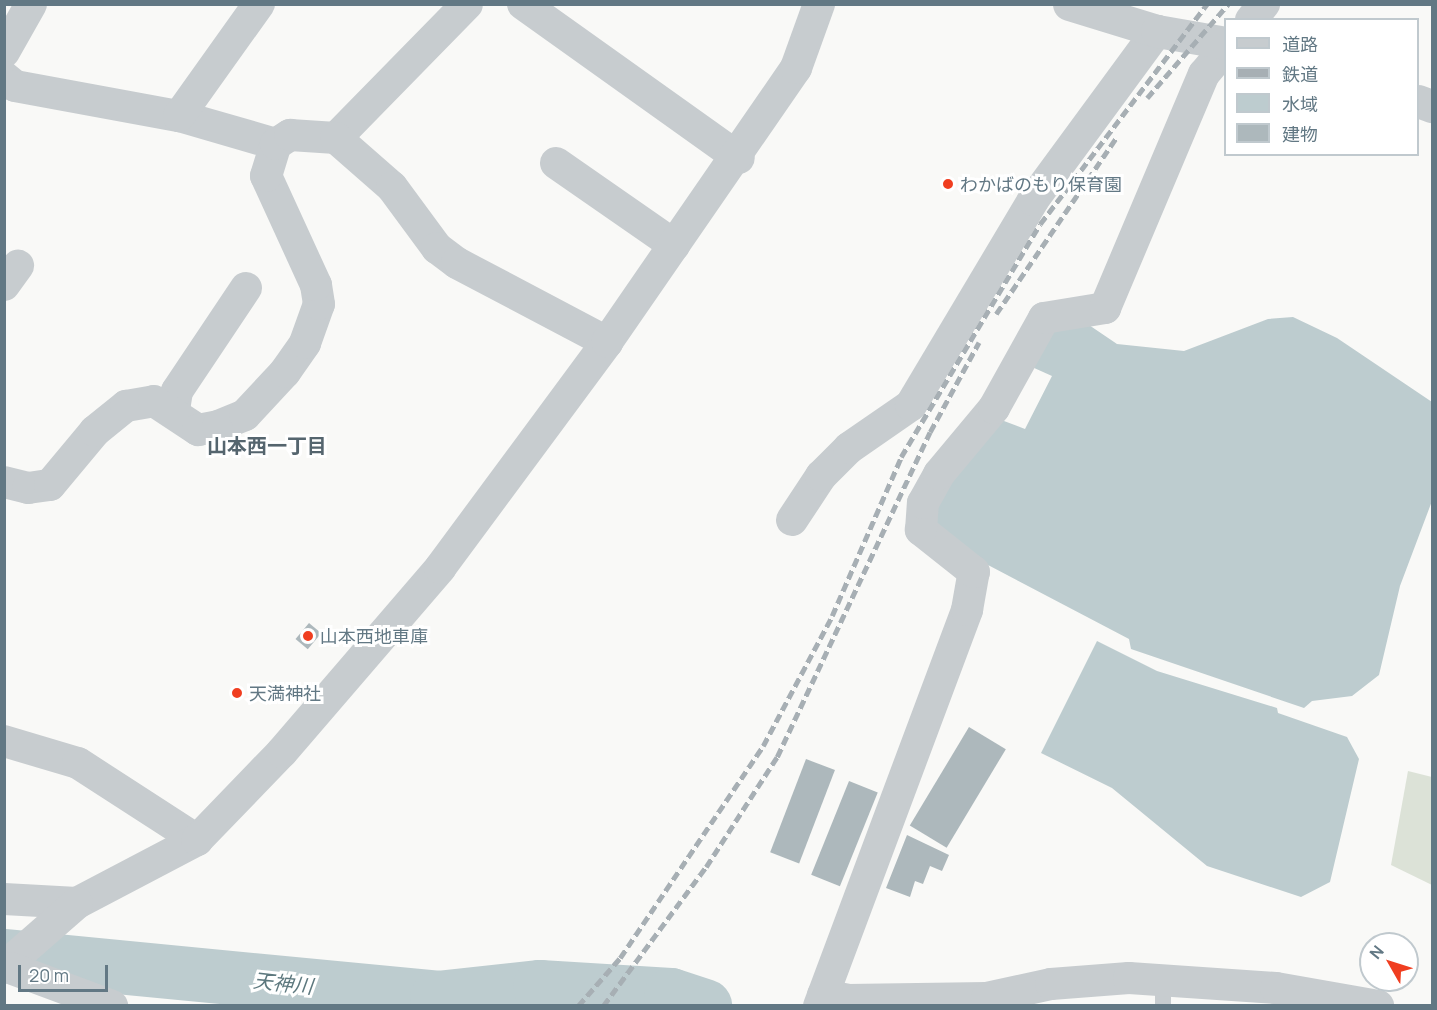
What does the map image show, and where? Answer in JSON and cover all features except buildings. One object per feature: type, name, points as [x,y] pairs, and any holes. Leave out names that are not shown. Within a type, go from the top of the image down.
[{"type":"street","points":[[4,52],[32,4]]},
{"type":"street","points":[[179,116],[259,4]]},
{"type":"street","points":[[336,138],[467,4]]},
{"type":"street","points":[[523,4],[739,158]]},
{"type":"street","points":[[94,1003],[7,968],[77,903],[197,840],[400,619],[607,342],[674,245],[739,158],[796,68],[819,4]]},
{"type":"street","points":[[1069,4],[1143,19],[1224,42]]},
{"type":"street","points":[[1253,18],[1264,4]]},
{"type":"street","points":[[792,520],[821,476],[849,448],[911,405],[1143,19]]},
{"type":"street","points":[[1224,50],[1204,75],[1105,308],[1044,318],[993,408],[923,503],[921,530],[974,572],[967,610],[821,1000],[988,1002],[1051,984],[1129,978],[1163,998],[1275,988],[1378,1005]]},
{"type":"street","points":[[4,77],[15,86],[179,116],[276,144]]},
{"type":"street","points":[[4,482],[28,488],[50,485],[95,431],[126,406],[154,400],[174,410],[198,430],[245,415],[285,372],[316,320],[316,285],[266,176],[276,144],[290,135],[336,138],[392,187],[437,248],[457,263],[607,342]]},
{"type":"street","points":[[556,163],[674,245]]},
{"type":"street","points":[[174,410],[177,391],[246,288]]},
{"type":"street","points":[[4,741],[78,763],[197,840]]},
{"type":"street","points":[[4,899],[77,903]]},
{"type":"shaded area","points":[[1408,771],[1432,777],[1432,885],[1391,865]]},
{"type":"water","points":[[1293,317],[1337,338],[1432,402],[1432,501],[1400,586],[1379,675],[1352,696],[1312,701],[1304,708],[1131,649],[1129,639],[950,545],[927,511],[996,418],[1025,429],[1052,376],[1023,363],[1043,332],[1086,323],[1117,344],[1184,351],[1268,319]]},
{"type":"water","points":[[1097,641],[1157,671],[1277,708],[1278,713],[1347,737],[1359,759],[1330,882],[1301,897],[1207,866],[1112,788],[1041,753]]},
{"type":"waterway","name":"天神川","points":[[4,956],[437,998],[540,987],[671,995],[705,1006]]},
{"type":"railway","points":[[578,1006],[620,958],[763,746],[832,616],[901,457],[1040,224],[1207,4]]},
{"type":"railway","points":[[1147,98],[1228,4]]},
{"type":"railway","points":[[996,314],[1116,138]]},
{"type":"railway","points":[[603,1006],[706,867],[777,757],[930,432],[979,342]]},
{"type":"place","name":"わかばのもり保育園","points":[[948,184]]},
{"type":"place","name":"山本西地車庫","points":[[308,636]]},
{"type":"place","name":"天満神社","points":[[237,693]]},
{"type":"district","name":"山本西一丁目","points":[[267,445]]}]
